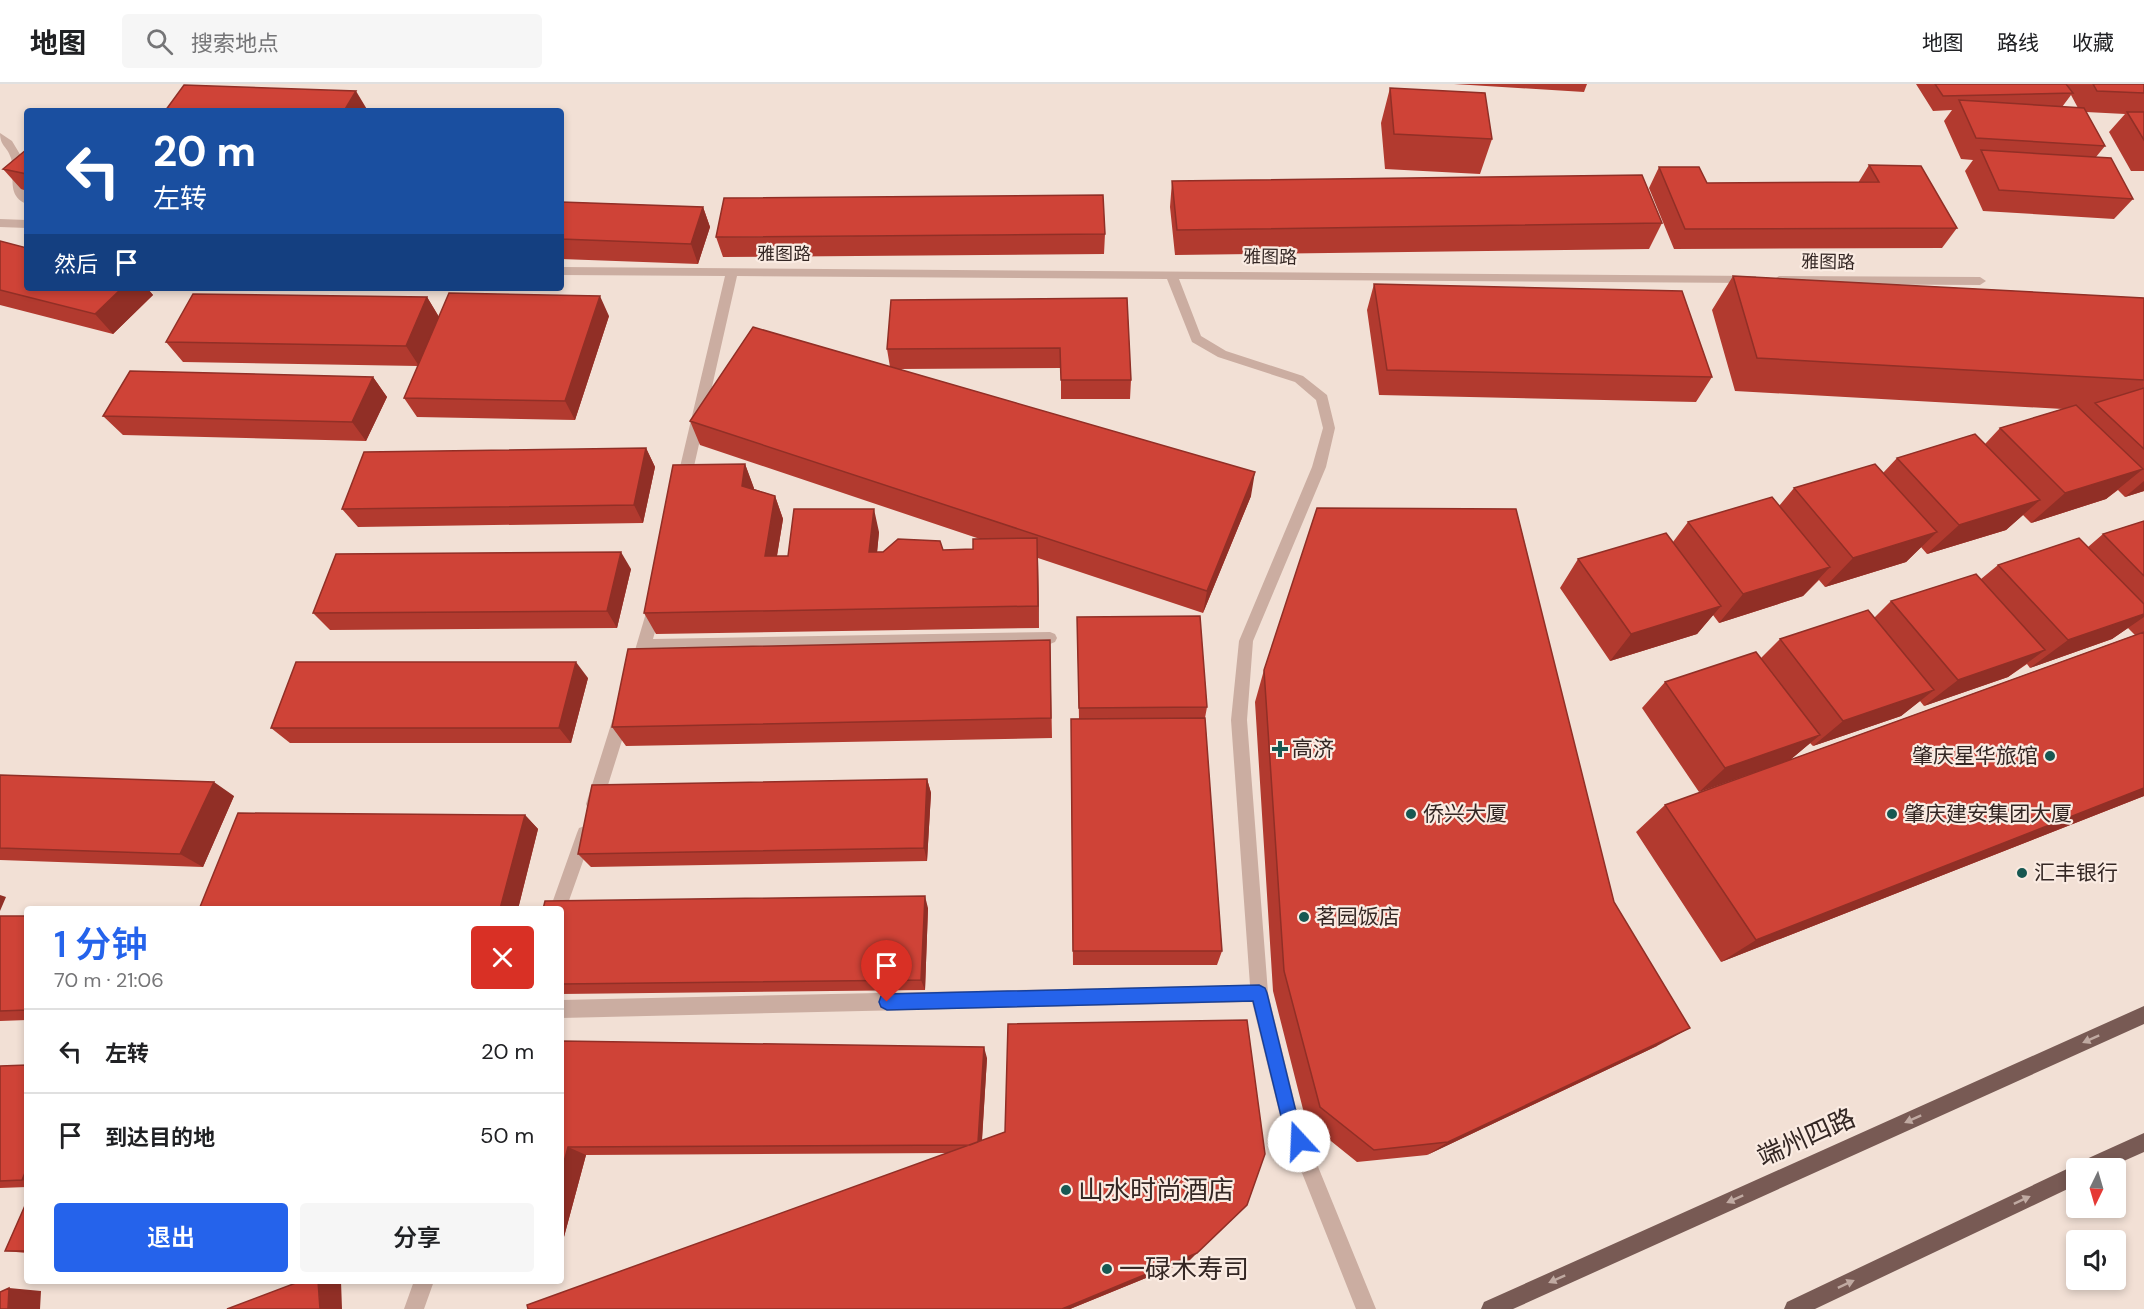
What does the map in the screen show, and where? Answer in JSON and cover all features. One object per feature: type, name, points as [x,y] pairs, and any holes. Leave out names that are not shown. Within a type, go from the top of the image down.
[{"type":"main road","name":"端州四路","points":[[1491,1309],[2144,1015]]},
{"type":"main road","points":[[2110,1158],[2144,1142]]},
{"type":"main road","points":[[1794,1309],[2066,1180]]},
{"type":"street","points":[[0,136],[11,146],[17,160],[16,184],[24,198]]},
{"type":"street","points":[[0,223],[24,224]]},
{"type":"street","name":"雅图路","points":[[564,271],[1980,281]]},
{"type":"street","points":[[679,503],[732,272]]},
{"type":"street","points":[[1171,274],[1196,339],[1222,354],[1299,379],[1322,398],[1329,428],[1319,467],[1246,641],[1239,720],[1259,993],[1290,1120],[1366,1309]]},
{"type":"street","points":[[633,678],[659,590]]},
{"type":"street","points":[[643,645],[1050,638]]},
{"type":"street","points":[[559,906],[585,833],[626,700]]},
{"type":"street","points":[[564,1009],[1259,993]]},
{"type":"street","points":[[414,1309],[423,1284]]},
{"type":"building","points":[[1935,84],[2066,84],[2073,93],[1943,96]]},
{"type":"building","points":[[2093,84],[2144,84],[2144,93],[2097,91]]},
{"type":"building","points":[[184,85],[356,91],[346,108],[167,108]]},
{"type":"building","points":[[1390,88],[1485,93],[1492,139],[1394,134]]},
{"type":"building","points":[[1959,100],[2084,108],[2105,146],[1976,138]]},
{"type":"building","points":[[2127,112],[2144,112],[2144,140]]},
{"type":"building","points":[[1981,150],[2111,158],[2133,199],[1999,190]]},
{"type":"building","points":[[24,152],[24,173],[3,169]]},
{"type":"building","points":[[1869,165],[1921,166],[1957,228],[1685,229],[1659,167],[1699,167],[1707,183],[1879,182]]},
{"type":"building","points":[[1642,175],[1662,223],[1177,230],[1172,181]]},
{"type":"building","points":[[1103,195],[1105,234],[716,237],[724,198]]},
{"type":"building","points":[[564,202],[703,207],[691,244],[564,239]]},
{"type":"building","points":[[0,241],[24,247],[24,291],[119,291],[95,314],[0,290]]},
{"type":"building","points":[[1733,276],[2144,298],[2144,380],[1757,358]]},
{"type":"building","points":[[1374,284],[1682,291],[1712,377],[1387,370]]},
{"type":"building","points":[[449,293],[600,296],[565,401],[404,398]]},
{"type":"building","points":[[193,294],[427,297],[406,346],[166,342]]},
{"type":"building","points":[[1127,298],[1131,380],[1061,380],[1060,348],[887,349],[891,300]]},
{"type":"building","points":[[753,327],[1255,472],[1207,591],[690,421]]},
{"type":"building","points":[[130,371],[373,377],[352,422],[103,416]]},
{"type":"building","points":[[2144,388],[2144,449],[2095,403]]},
{"type":"building","points":[[2076,405],[2143,469],[2065,493],[2000,428]]},
{"type":"building","points":[[1975,434],[2040,500],[1959,525],[1897,458]]},
{"type":"building","points":[[646,448],[634,505],[342,509],[364,452]]},
{"type":"building","points":[[745,464],[742,486],[775,496],[765,556],[788,556],[794,509],[874,509],[869,552],[883,552],[898,539],[940,541],[943,550],[973,549],[973,539],[1037,538],[1038,606],[644,613],[673,465]]},
{"type":"building","points":[[1875,464],[1937,532],[1853,558],[1794,488]]},
{"type":"building","points":[[1772,497],[1830,567],[1743,594],[1688,522]]},
{"type":"building","name":"侨兴大厦","points":[[1317,508],[1516,509],[1614,902],[1690,1028],[1448,1142],[1374,1150],[1320,1107],[1284,971],[1264,670]]},
{"type":"building","points":[[2144,521],[2144,576],[2103,534]]},
{"type":"building","points":[[1666,533],[1721,606],[1631,634],[1578,559]]},
{"type":"building","points":[[2079,538],[2144,604],[2144,614],[2068,640],[1998,565]]},
{"type":"building","points":[[621,552],[607,611],[313,613],[336,554]]},
{"type":"building","points":[[1976,574],[2045,650],[1958,680],[1891,601]]},
{"type":"building","points":[[1868,610],[1934,690],[1843,721],[1780,639]]},
{"type":"building","points":[[1200,616],[1207,707],[1079,708],[1077,617]]},
{"type":"building","name":"肇庆建安集团大厦","points":[[2144,632],[2144,788],[1756,940],[1665,805]]},
{"type":"building","points":[[1050,640],[1051,718],[612,727],[628,649]]},
{"type":"building","points":[[1756,652],[1820,735],[1725,768],[1665,682]]},
{"type":"building","points":[[296,662],[576,662],[559,728],[271,728]]},
{"type":"building","points":[[1205,718],[1222,951],[1073,951],[1071,719]]},
{"type":"building","points":[[0,775],[214,782],[180,854],[0,848]]},
{"type":"building","points":[[927,779],[924,848],[578,854],[592,785]]},
{"type":"building","points":[[238,813],[525,815],[501,906],[200,906]]},
{"type":"building","points":[[925,896],[921,980],[564,984],[564,906],[544,906],[545,901]]},
{"type":"building","points":[[0,916],[24,916],[24,1010],[0,1011]]},
{"type":"building","name":"山水时尚酒店","points":[[1247,1020],[1265,1154],[1247,1205],[1197,1253],[1062,1309],[528,1309],[527,1305],[1005,1132],[1008,1024]]},
{"type":"building","points":[[564,1041],[984,1047],[978,1142],[970,1145],[568,1147],[564,1162]]},
{"type":"building","points":[[24,1065],[24,1175],[22,1180],[0,1181],[0,1066]]},
{"type":"building","points":[[24,1208],[24,1251],[5,1251]]},
{"type":"building","points":[[293,1284],[318,1284],[320,1309],[227,1309]]},
{"type":"building","points":[[9,1288],[8,1309],[0,1309],[0,1292]]},
{"type":"place","name":"高济","points":[[1280,749]]},
{"type":"place","name":"肇庆星华旅馆","points":[[2050,756]]},
{"type":"place","name":"侨兴大厦","points":[[1411,814]]},
{"type":"place","name":"肇庆建安集团大厦","points":[[1892,814]]},
{"type":"place","name":"汇丰银行","points":[[2022,873]]},
{"type":"place","name":"茗园饭店","points":[[1304,917]]},
{"type":"place","name":"山水时尚酒店","points":[[1066,1190]]},
{"type":"place","name":"一碌木寿司","points":[[1107,1269]]},
{"type":"route","points":[[887,1002],[1259,993],[1290,1120],[1299,1141]]}]
